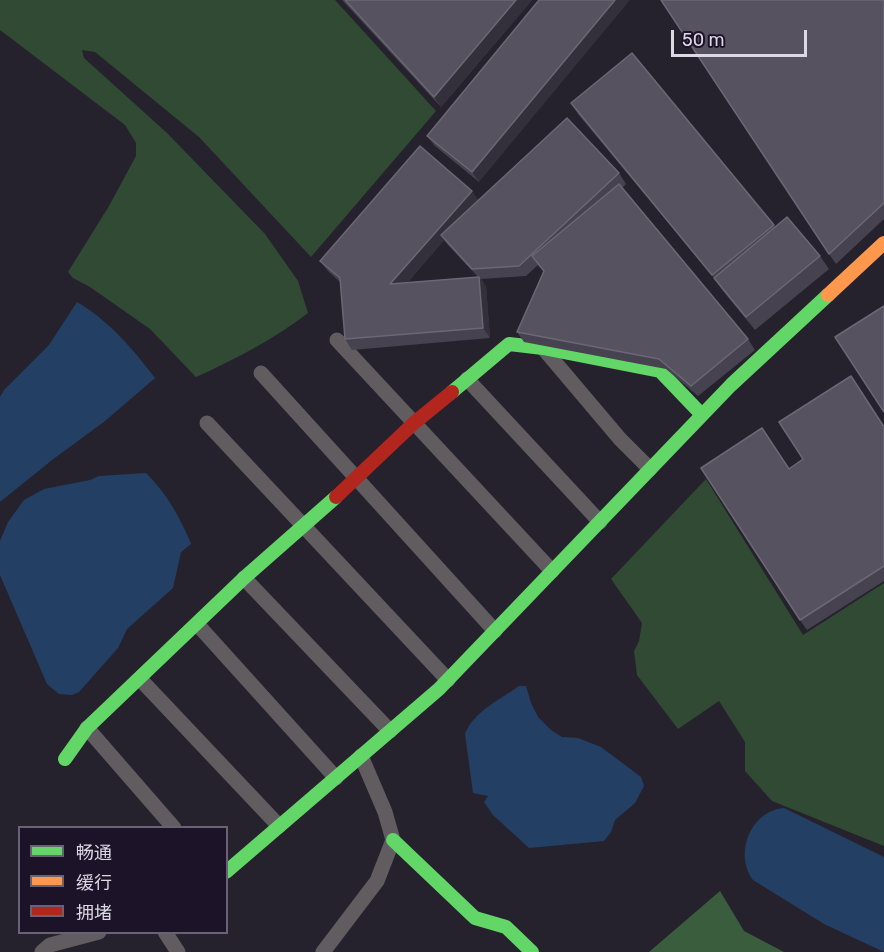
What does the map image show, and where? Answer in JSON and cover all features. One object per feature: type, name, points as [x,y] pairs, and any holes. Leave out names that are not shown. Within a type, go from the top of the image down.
[{"type":"street","points":[[228,870],[448,680],[731,385],[884,243]]},
{"type":"street","points":[[337,340],[552,571]]},
{"type":"street","points":[[64,759],[87,729],[244,578],[357,479],[414,423],[509,344],[543,348],[660,371],[702,415]]},
{"type":"street","points":[[543,348],[620,439],[650,469]]},
{"type":"street","points":[[261,373],[495,631]]},
{"type":"street","points":[[467,379],[600,522]]},
{"type":"street","points":[[207,423],[448,680]]},
{"type":"street","points":[[244,578],[390,731]]},
{"type":"street","points":[[197,624],[336,778]]},
{"type":"street","points":[[140,679],[279,826]]},
{"type":"street","points":[[87,729],[172,826]]},
{"type":"street","points":[[361,756],[385,812],[393,840],[475,918],[506,927],[532,952]]},
{"type":"street","points":[[323,952],[377,881],[393,840]]},
{"type":"street","points":[[42,952],[50,945],[95,934]]},
{"type":"street","points":[[166,934],[178,952]]},
{"type":"green space","points":[[0,0],[335,0],[436,111],[311,257],[199,137],[95,52],[82,50],[84,58],[167,133],[265,234],[298,281],[308,313],[254,348],[196,377],[150,329],[90,287],[73,278],[68,272],[109,206],[136,156],[136,143],[125,125],[0,30]]},
{"type":"green space","points":[[706,479],[803,635],[884,583],[884,846],[772,801],[745,771],[745,742],[719,701],[678,729],[637,675],[634,651],[639,641],[642,623],[611,579]]},
{"type":"green space","points":[[720,891],[744,931],[784,952],[649,952]]},
{"type":"water","points":[[77,302],[120,336],[155,378],[105,421],[0,502],[0,397],[4,390],[49,345]]},
{"type":"water","points":[[146,473],[172,506],[191,544],[181,552],[173,588],[127,629],[118,648],[79,692],[72,695],[59,694],[47,684],[0,575],[0,541],[8,522],[24,500],[44,489],[90,480],[99,476]]},
{"type":"water","points":[[519,686],[526,686],[538,717],[551,730],[562,737],[578,738],[601,747],[641,777],[644,786],[635,803],[615,820],[611,832],[604,841],[529,848],[493,815],[484,802],[488,796],[473,793],[465,734],[474,719]]},
{"type":"water","points":[[784,808],[884,857],[884,952],[824,924],[753,880],[747,870],[745,858],[745,847],[749,835],[754,825],[762,817]]},
{"type":"building","points":[[345,0],[516,0],[434,97]]},
{"type":"building","points":[[539,0],[615,0],[472,172],[427,136]]},
{"type":"building","points":[[661,0],[884,0],[884,203],[829,254]]},
{"type":"building","points":[[632,53],[774,225],[712,275],[571,103]]},
{"type":"building","points":[[567,118],[619,173],[519,266],[472,269],[441,235]]},
{"type":"building","points":[[420,146],[472,191],[390,284],[479,277],[483,328],[345,339],[340,278],[320,261]]},
{"type":"building","points":[[619,184],[748,339],[691,386],[659,359],[517,332],[544,271],[532,256]]},
{"type":"building","points":[[787,217],[820,256],[746,317],[714,278]]},
{"type":"building","points":[[884,306],[884,412],[835,337]]},
{"type":"building","points":[[851,376],[884,427],[884,566],[800,620],[701,468],[762,428],[789,469],[803,459],[779,422]]},
{"type":"traffic: fast","points":[[228,870],[439,689],[731,385],[828,295]]},
{"type":"traffic: fast","points":[[452,392],[509,344],[543,348],[660,371],[702,415]]},
{"type":"traffic: fast","points":[[65,759],[87,728],[244,578],[336,497]]},
{"type":"traffic: fast","points":[[393,840],[475,918],[506,927],[532,952]]},
{"type":"traffic: slow","points":[[828,295],[884,243]]},
{"type":"traffic: jam","points":[[336,497],[414,423],[452,392]]}]
